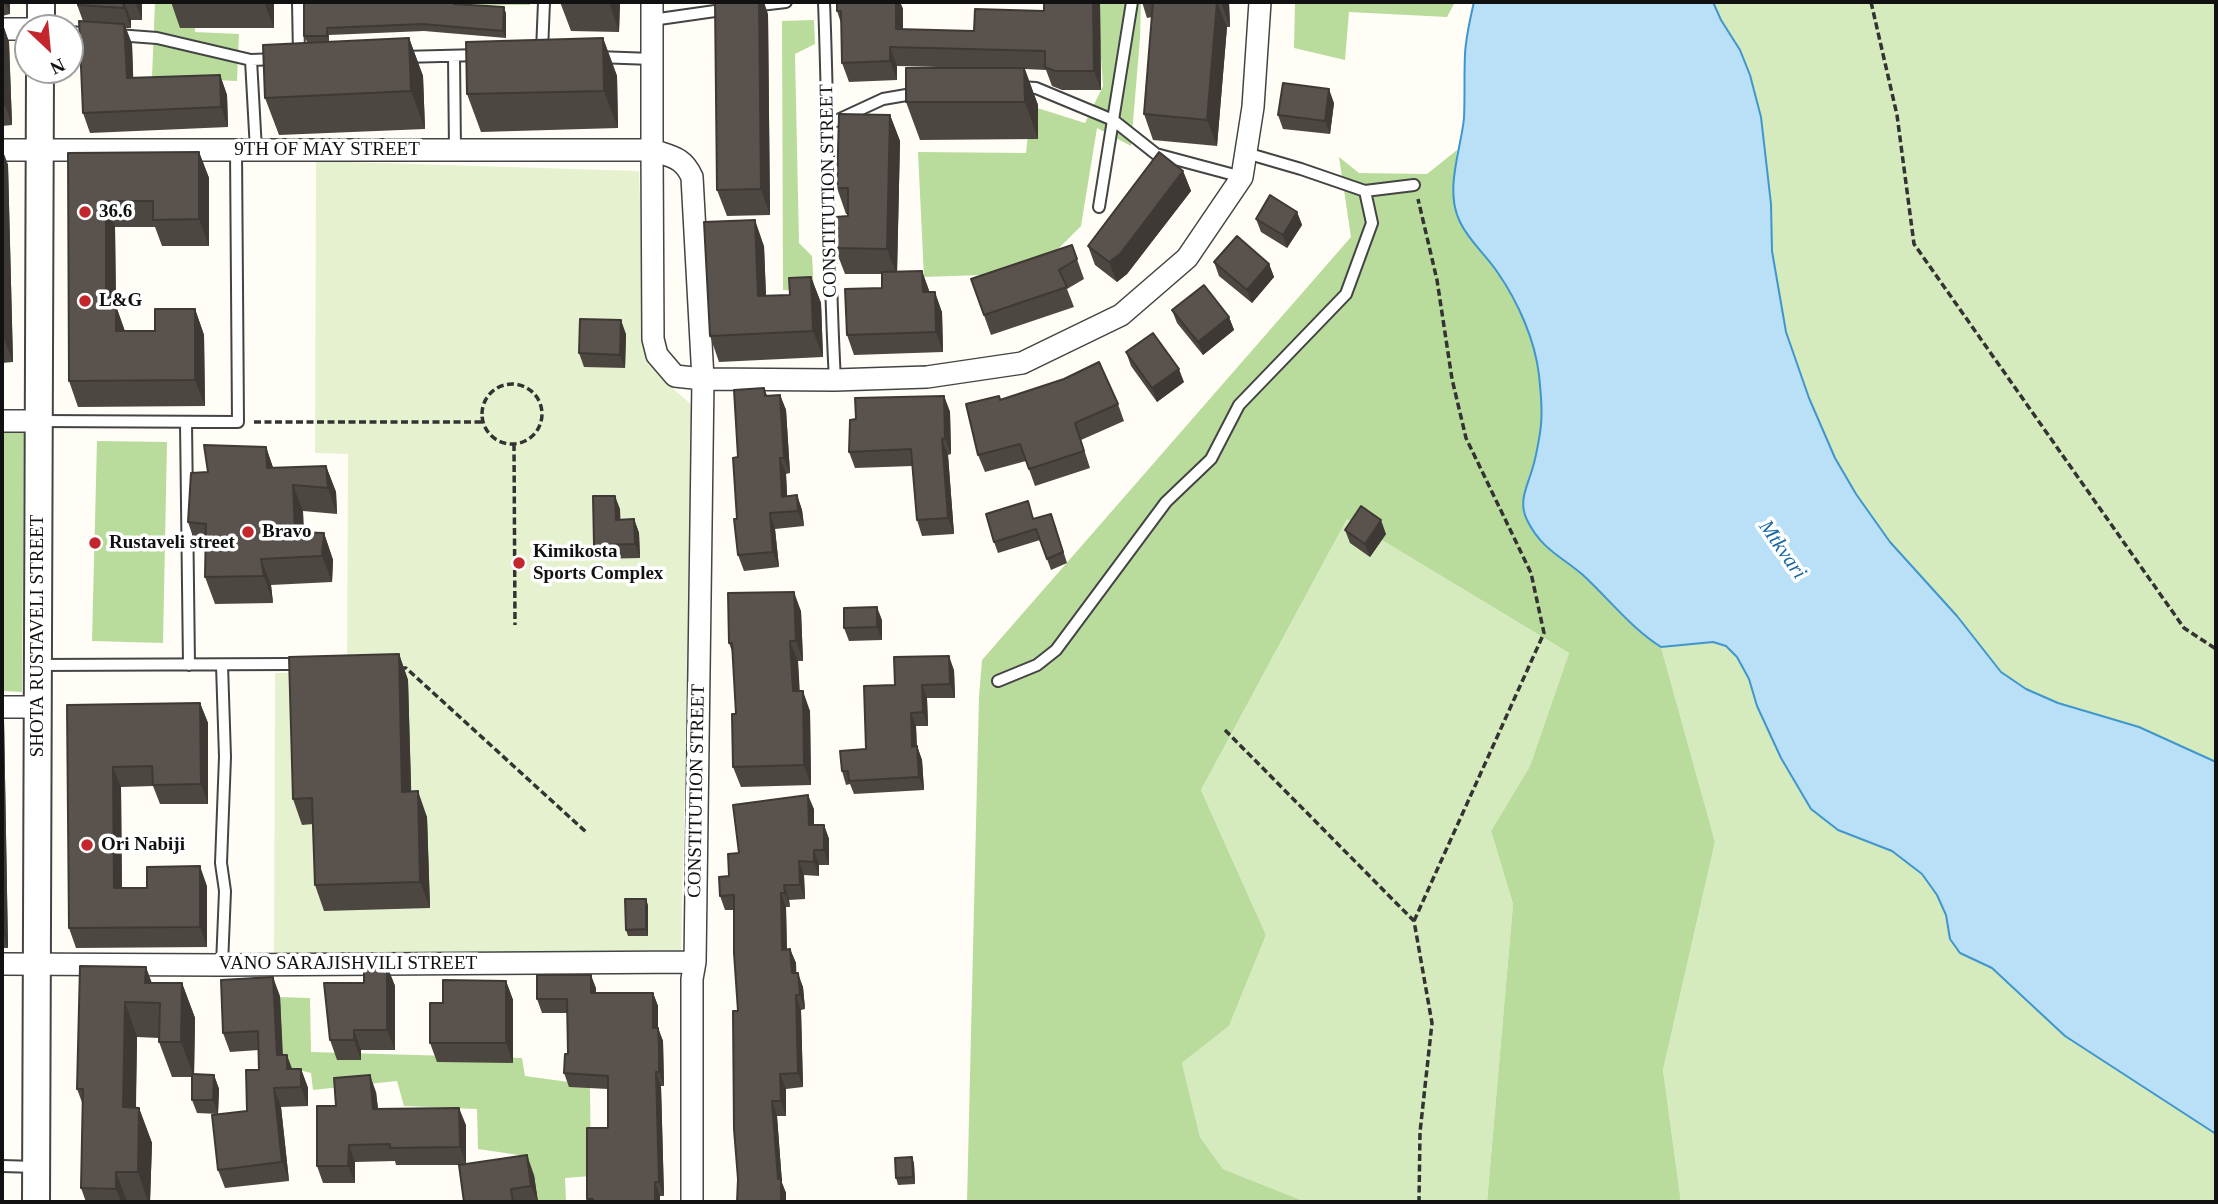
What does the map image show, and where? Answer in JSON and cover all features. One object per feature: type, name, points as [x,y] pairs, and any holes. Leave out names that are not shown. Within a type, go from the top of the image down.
[{"type":"street","points":[[652,11],[653,339],[657,355],[675,376],[703,379],[835,380],[927,377],[1022,363],[1121,315],[1187,258],[1242,177],[1254,94],[1260,2]]},
{"type":"street","name":"SHOTA RUSTAVELI STREET","points":[[36,1202],[40,84]]},
{"type":"street","name":"9TH OF MAY STREET","points":[[2,150],[652,150]]},
{"type":"street","name":"CONSTITUTION STREET","points":[[652,150],[679,159],[687,166],[692,177],[703,379],[695,962],[692,979],[692,1202]]},
{"type":"street","points":[[2,421],[39,421]]},
{"type":"street","points":[[2,706],[38,707]]},
{"type":"street","name":"VANO SARAJISHVILI STREET","points":[[2,964],[695,962]]},
{"type":"lane","points":[[298,2],[299,59]]},
{"type":"lane","points":[[542,54],[544,2]]},
{"type":"lane","points":[[652,11],[786,2]]},
{"type":"lane","name":"CONSTITUTION STREET","points":[[824,2],[829,124],[830,303],[835,380]]},
{"type":"lane","points":[[1099,207],[1132,2]]},
{"type":"lane","points":[[84,33],[157,38],[251,60],[312,58]]},
{"type":"lane","points":[[530,54],[556,55]]},
{"type":"lane","points":[[390,57],[492,55]]},
{"type":"lane","points":[[454,56],[455,150]]},
{"type":"lane","points":[[583,56],[652,59]]},
{"type":"lane","points":[[39,421],[238,422],[251,60]]},
{"type":"lane","points":[[1011,86],[1037,88],[1113,120],[1156,154],[1242,177]]},
{"type":"lane","points":[[829,124],[883,99],[935,91]]},
{"type":"lane","points":[[1246,153],[1364,191],[1414,185]]},
{"type":"lane","points":[[998,681],[1037,665],[1056,650],[1166,502],[1211,458],[1240,405],[1346,293],[1372,223],[1364,191]]},
{"type":"lane","points":[[186,423],[189,665]]},
{"type":"lane","points":[[38,665],[289,664]]},
{"type":"lane","points":[[222,665],[225,757],[221,863],[225,891],[222,965]]},
{"type":"lane","points":[[2,1166],[36,1167]]},
{"type":"path","points":[[1871,2],[1897,115],[1914,244],[2184,628],[2216,649]]},
{"type":"path","points":[[1414,185],[1437,280],[1452,379],[1466,438],[1531,573],[1544,633],[1414,921],[1432,1023],[1420,1132],[1419,1202]]},
{"type":"path","points":[[508,384],[527,387],[540,401],[542,420],[532,436],[514,444],[494,439],[482,422],[484,401],[490,393],[508,384]]},
{"type":"path","points":[[238,422],[482,422]]},
{"type":"path","points":[[514,444],[515,625]]},
{"type":"path","points":[[393,668],[406,668],[586,832]]},
{"type":"path","points":[[1225,730],[1414,921]]},
{"type":"green space","points":[[155,2],[196,2],[195,32],[239,34],[237,81],[152,77]]},
{"type":"green space","points":[[474,2],[530,2],[530,5],[474,5]]},
{"type":"green space","points":[[1097,2],[1141,2],[1140,38],[1131,146],[1097,128],[1081,226],[1055,252],[1011,274],[924,277],[918,152],[1026,153],[1031,106],[1085,123],[1103,86]]},
{"type":"green space","points":[[1295,2],[1455,2],[1447,17],[1349,12],[1345,60],[1294,48]]},
{"type":"green space","points":[[1713,2],[2216,2],[2216,762],[2139,727],[2058,703],[2026,689],[2001,671],[1957,616],[1890,542],[1856,494],[1835,458],[1809,398],[1786,332],[1772,251],[1771,204],[1761,117],[1740,50]]},
{"type":"green space","points":[[814,20],[815,44],[795,54],[799,243],[812,256],[814,291],[783,290],[782,21]]},
{"type":"green space","points":[[1457,150],[1453,191],[1457,214],[1467,233],[1493,266],[1523,318],[1538,363],[1542,397],[1541,423],[1525,494],[1524,513],[1532,530],[1545,545],[1583,575],[1630,622],[1661,647],[1715,842],[1663,1070],[1681,1202],[1487,1202],[1513,904],[1491,831],[1530,766],[1569,653],[1347,519],[1201,790],[1266,935],[1229,1026],[1182,1063],[1200,1137],[1223,1169],[1306,1202],[967,1202],[982,660],[1351,237],[1339,157],[1359,173],[1427,174]]},
{"type":"green space","name":"Kimikosta Sports Complex","points":[[316,161],[639,171],[645,349],[668,384],[694,407],[681,950],[274,957],[275,673],[347,672],[348,454],[315,453]]},
{"type":"green space","points":[[2,432],[24,432],[22,692],[2,691]]},
{"type":"green space","points":[[97,441],[167,442],[163,643],[92,641]]},
{"type":"green space","points":[[1347,519],[1569,653],[1530,766],[1491,831],[1513,904],[1487,1202],[1306,1202],[1223,1169],[1200,1137],[1182,1063],[1229,1026],[1266,935],[1201,790]]},
{"type":"green space","points":[[1713,642],[1726,646],[1737,657],[1749,679],[1757,706],[1781,758],[1861,839],[1892,851],[1922,874],[1937,895],[1946,915],[1950,939],[1960,953],[1992,968],[2065,1036],[2216,1134],[2216,1202],[1681,1202],[1663,1070],[1715,842],[1661,647]]},
{"type":"green space","points":[[278,997],[310,998],[311,1052],[522,1058],[525,1076],[590,1085],[591,1176],[565,1178],[566,1202],[517,1202],[519,1155],[478,1149],[477,1109],[404,1106],[397,1081],[313,1090],[311,1073],[282,1066]]},
{"type":"water","name":"Mtkvari","points":[[1474,2],[1713,2],[1740,50],[1761,117],[1771,204],[1772,251],[1786,332],[1809,398],[1835,458],[1856,494],[1890,542],[1957,616],[2001,672],[2026,689],[2058,703],[2139,727],[2216,762],[2216,1134],[2065,1036],[1992,968],[1960,953],[1950,939],[1946,915],[1937,895],[1922,874],[1892,851],[1838,830],[1811,809],[1781,758],[1757,706],[1749,679],[1737,657],[1726,646],[1713,642],[1661,647],[1630,622],[1583,575],[1546,546],[1533,530],[1524,513],[1523,501],[1536,456],[1541,426],[1537,362],[1519,309],[1498,273],[1464,229],[1455,210],[1453,197],[1464,118],[1468,28]]},
{"type":"building","points":[[78,2],[123,2],[124,8],[78,5]]},
{"type":"building","points":[[304,2],[454,2],[504,7],[503,31],[422,24],[327,28],[327,36],[304,36]]},
{"type":"building","points":[[715,2],[759,2],[761,189],[717,190]]},
{"type":"building","points":[[837,2],[896,2],[896,29],[974,31],[975,9],[1044,11],[1044,2],[1093,2],[1094,71],[1055,71],[1045,67],[1045,51],[890,47],[890,61],[842,63],[841,11],[837,11]]},
{"type":"building","points":[[1153,2],[1217,2],[1207,120],[1144,114]]},
{"type":"building","points":[[84,21],[124,24],[127,78],[220,75],[221,107],[83,113]]},
{"type":"building","points":[[2,22],[5,105],[2,105]]},
{"type":"building","points":[[409,38],[411,91],[265,98],[263,45]]},
{"type":"building","points":[[603,38],[604,91],[467,94],[466,42]]},
{"type":"building","points":[[906,68],[1024,68],[1025,102],[906,102]]},
{"type":"building","points":[[1283,83],[1329,89],[1325,121],[1278,115]]},
{"type":"building","points":[[839,114],[890,115],[887,249],[835,248],[836,217],[848,216],[848,188],[837,188]]},
{"type":"building","points":[[199,152],[199,219],[153,220],[153,201],[106,201],[106,306],[116,306],[116,331],[155,331],[155,309],[195,309],[195,380],[69,381],[68,153]]},
{"type":"building","points":[[1159,152],[1183,171],[1120,254],[1109,262],[1088,246]]},
{"type":"building","points":[[1270,195],[1297,212],[1283,235],[1256,219]]},
{"type":"building","points":[[755,220],[758,296],[790,295],[789,278],[811,277],[813,331],[710,336],[704,222]]},
{"type":"building","points":[[1237,236],[1269,264],[1247,290],[1214,262]]},
{"type":"building","points":[[1072,245],[1077,259],[1059,270],[1067,287],[984,315],[971,279]]},
{"type":"building","points":[[922,271],[923,292],[935,292],[936,332],[847,335],[845,289],[882,288],[882,272]]},
{"type":"building","points":[[1204,285],[1229,317],[1198,342],[1172,310]]},
{"type":"building","points":[[580,319],[621,320],[620,355],[579,353]]},
{"type":"building","points":[[1153,333],[1179,369],[1152,388],[1126,352]]},
{"type":"building","points":[[1099,362],[1118,404],[1075,423],[1084,451],[1029,469],[1020,444],[978,455],[966,404],[999,396],[1000,400],[1064,379]]},
{"type":"building","points":[[764,388],[765,396],[780,395],[784,458],[780,458],[782,497],[797,495],[798,511],[770,513],[773,552],[738,555],[734,519],[737,519],[733,458],[738,457],[734,390]]},
{"type":"building","points":[[944,396],[945,438],[942,439],[948,518],[917,520],[911,449],[849,452],[850,420],[856,419],[855,398]]},
{"type":"building","points":[[204,445],[266,447],[267,468],[326,466],[328,488],[293,485],[295,532],[324,533],[322,556],[261,559],[264,576],[205,577],[206,524],[188,522],[191,473],[208,472]]},
{"type":"building","points":[[593,496],[615,496],[616,520],[634,519],[635,544],[594,545]]},
{"type":"building","points":[[1028,501],[1033,519],[1051,514],[1063,552],[1047,559],[1036,529],[994,542],[986,514]]},
{"type":"building","points":[[1361,506],[1381,520],[1365,544],[1345,530]]},
{"type":"building","points":[[794,592],[796,641],[790,641],[793,691],[803,691],[804,765],[733,767],[732,714],[736,714],[732,643],[729,643],[728,593]]},
{"type":"building","points":[[877,607],[877,627],[844,628],[844,608]]},
{"type":"building","points":[[399,654],[402,792],[418,791],[420,882],[315,885],[312,798],[293,799],[289,657]]},
{"type":"building","points":[[949,656],[950,684],[922,685],[923,712],[911,713],[912,747],[917,746],[919,777],[849,781],[848,771],[842,771],[840,751],[866,749],[864,686],[895,685],[894,657]]},
{"type":"building","points":[[200,703],[201,784],[153,785],[152,766],[113,767],[114,888],[147,888],[147,867],[200,866],[200,927],[69,928],[67,705]]},
{"type":"building","points":[[808,795],[809,825],[824,825],[824,850],[814,850],[814,862],[799,861],[800,885],[784,885],[785,893],[781,893],[782,950],[790,949],[792,973],[798,973],[800,995],[796,995],[798,1073],[780,1074],[781,1101],[772,1101],[781,1202],[737,1202],[733,1011],[738,1011],[734,895],[720,896],[719,877],[729,876],[728,854],[739,853],[733,805]]},
{"type":"building","points":[[625,899],[646,899],[646,929],[626,930]]},
{"type":"building","points":[[80,966],[146,967],[145,983],[182,983],[181,1042],[159,1042],[160,1003],[125,1002],[123,1107],[139,1108],[138,1172],[116,1172],[116,1189],[81,1188],[83,1089],[77,1089]]},
{"type":"building","points":[[364,966],[387,966],[387,1030],[354,1030],[354,1040],[330,1040],[324,983],[364,983]]},
{"type":"building","points":[[537,975],[591,975],[591,993],[653,993],[653,1028],[658,1028],[659,1046],[659,1072],[656,1072],[659,1182],[655,1182],[655,1202],[593,1202],[593,1199],[587,1199],[587,1128],[608,1128],[608,1076],[564,1073],[565,1054],[568,1054],[567,999],[537,999]]},
{"type":"building","points":[[273,977],[277,1055],[287,1055],[287,1069],[301,1069],[301,1087],[274,1088],[282,1162],[218,1170],[212,1115],[247,1111],[246,1070],[259,1070],[258,1031],[223,1033],[221,980]]},
{"type":"building","points":[[443,980],[506,981],[506,1043],[430,1043],[430,1003],[443,1003]]},
{"type":"building","points":[[192,1074],[214,1075],[213,1100],[192,1100]]},
{"type":"building","points":[[370,1075],[373,1109],[459,1108],[460,1147],[390,1148],[390,1144],[349,1145],[348,1166],[317,1166],[317,1106],[336,1106],[334,1078]]},
{"type":"building","points":[[527,1155],[531,1186],[511,1189],[513,1202],[464,1202],[459,1165]]},
{"type":"building","points":[[912,1157],[913,1177],[896,1178],[895,1158]]},
{"type":"place","name":"36.6","points":[[85,212]]},
{"type":"place","name":"L&G","points":[[85,301]]},
{"type":"place","name":"Bravo","points":[[248,532]]},
{"type":"place","name":"Rustaveli street","points":[[95,543]]},
{"type":"place","name":"Kimikosta Sports Complex","points":[[519,563]]},
{"type":"place","name":"Ori Nabiji","points":[[87,845]]}]
